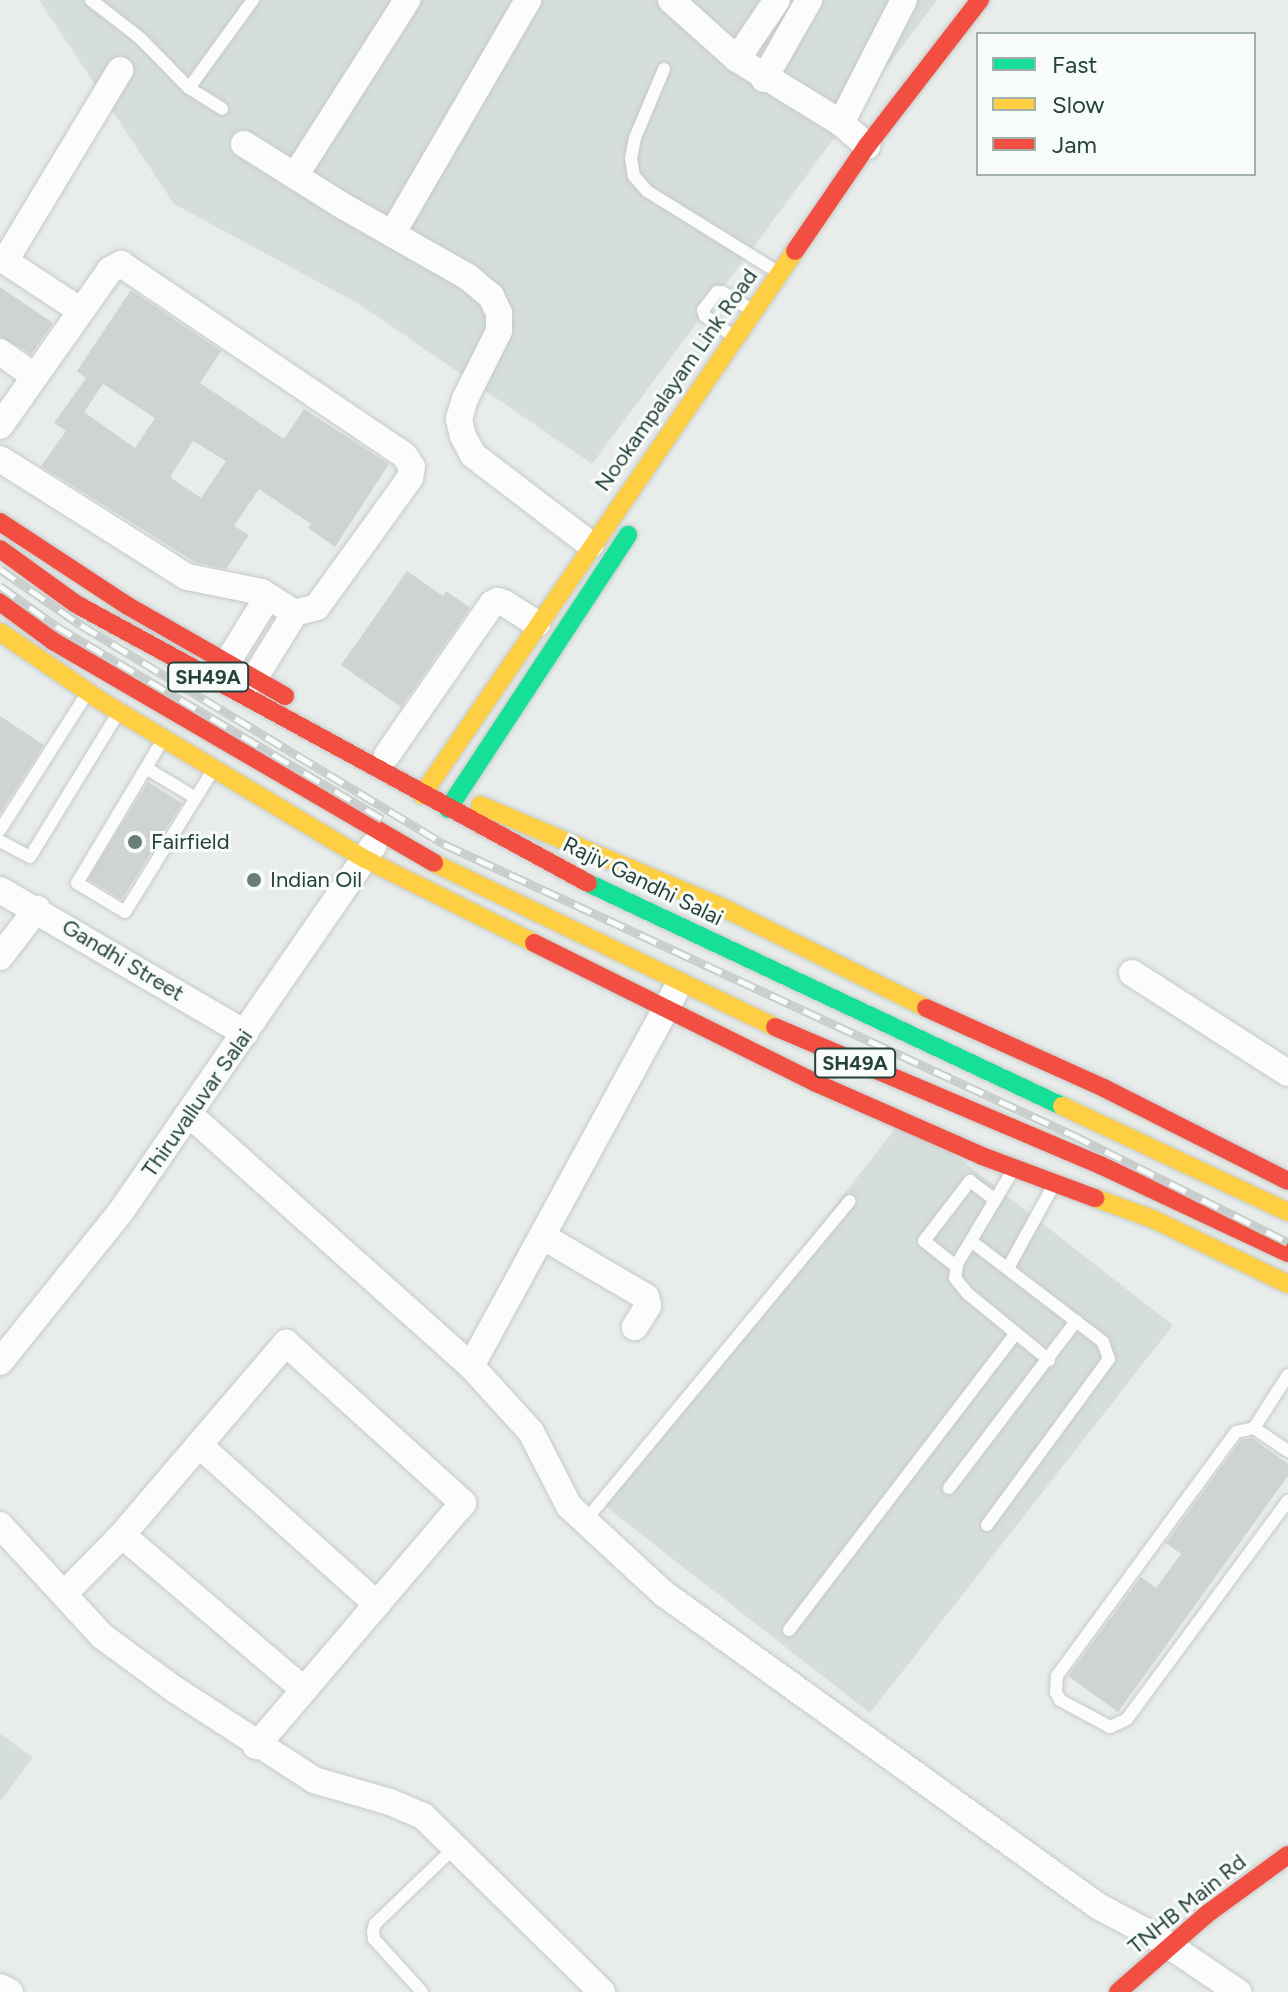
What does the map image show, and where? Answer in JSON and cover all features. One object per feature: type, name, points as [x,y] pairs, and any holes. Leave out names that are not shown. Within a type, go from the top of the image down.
[{"type":"street","points":[[295,176],[407,0]]},
{"type":"street","points":[[392,234],[528,0]]},
{"type":"street","points":[[671,0],[737,59],[764,79],[841,123],[867,146]]},
{"type":"street","points":[[737,59],[777,0]]},
{"type":"street","points":[[764,79],[809,0]]},
{"type":"street","points":[[841,123],[904,0]]},
{"type":"street","name":"Nookampalayam Link Road","points":[[426,787],[867,146],[980,0]]},
{"type":"street","points":[[81,311],[3,260],[120,70]]},
{"type":"street","points":[[244,144],[468,277],[491,296],[499,313],[499,331],[465,399],[459,419],[473,455],[591,545]]},
{"type":"street","points":[[0,426],[110,270],[121,264],[133,269],[404,455],[412,467],[410,478],[317,607],[295,613],[254,679]]},
{"type":"street","points":[[0,352],[34,376]]},
{"type":"street","points":[[0,459],[187,577],[262,592],[295,613]]},
{"type":"street","points":[[643,513],[451,801],[726,909],[923,1007],[1104,1088],[1288,1181]]},
{"type":"street","points":[[0,522],[128,606],[387,755],[426,787]]},
{"type":"street","name":"Rajiv Gandhi Salai","points":[[0,549],[76,604],[426,787],[578,878],[1288,1212]]},
{"type":"street","points":[[227,663],[267,598]]},
{"type":"street","points":[[387,755],[492,604],[497,601],[504,603],[537,624]]},
{"type":"street","name":"SH49A","points":[[0,602],[53,641],[411,852],[680,979],[1024,1152],[1194,1209],[1288,1253]]},
{"type":"street","points":[[0,632],[88,693],[365,859],[816,1083],[1024,1152],[1055,1183],[1153,1219],[1288,1284]]},
{"type":"street","name":"Thiruvalluvar Salai","points":[[0,1362],[120,1213],[380,834]]},
{"type":"street","name":"Gandhi Street","points":[[0,890],[245,1033]]},
{"type":"street","points":[[0,957],[37,909]]},
{"type":"street","points":[[1132,973],[1288,1073]]},
{"type":"street","points":[[471,1366],[680,979]]},
{"type":"street","points":[[189,1114],[471,1366],[531,1432],[561,1496],[663,1593],[1098,1906],[1238,1992]]},
{"type":"street","points":[[1194,1209],[1208,1175]]},
{"type":"street","points":[[542,1236],[646,1297],[648,1306],[635,1327]]},
{"type":"street","points":[[64,1594],[122,1535],[286,1343],[463,1503],[256,1746]]},
{"type":"street","points":[[199,1445],[377,1604]]},
{"type":"street","points":[[0,1525],[102,1636],[256,1746],[314,1780],[390,1802],[423,1816],[602,1992]]},
{"type":"street","points":[[122,1535],[304,1690]]},
{"type":"street","name":"TNHB Main Rd","points":[[1118,1992],[1177,1953],[1288,1855]]},
{"type":"street","name":"TNHB Main Rd","points":[[1165,1977],[1177,1953],[1208,1944]]},
{"type":"street","points":[[0,1987],[10,1992]]},
{"type":"lane","points":[[91,0],[140,38],[189,88],[222,109]]},
{"type":"lane","points":[[189,88],[253,0]]},
{"type":"lane","points":[[664,69],[635,138],[631,158],[634,176],[647,191],[779,273]]},
{"type":"lane","points":[[735,337],[705,316],[703,310],[717,292],[753,310]]},
{"type":"lane","points":[[0,830],[88,693]]},
{"type":"lane","points":[[0,841],[30,857],[119,712]]},
{"type":"lane","points":[[164,738],[77,883],[125,912],[215,768]]},
{"type":"lane","points":[[146,768],[196,798]]},
{"type":"lane","points":[[1024,1152],[957,1267],[959,1284],[1049,1360]]},
{"type":"lane","points":[[957,1267],[924,1241],[970,1181],[995,1200]]},
{"type":"lane","points":[[1008,1268],[1055,1183]]},
{"type":"lane","points":[[585,1521],[850,1201]]},
{"type":"lane","points":[[971,1241],[1076,1321],[1108,1350],[1104,1370],[987,1525]]},
{"type":"lane","points":[[949,1488],[1076,1321]]},
{"type":"lane","points":[[789,1630],[1015,1334]]},
{"type":"lane","points":[[1288,1375],[1254,1428],[1236,1432],[1057,1676],[1056,1692],[1060,1700],[1110,1727],[1127,1719],[1288,1501]]},
{"type":"lane","points":[[1254,1428],[1288,1451]]},
{"type":"lane","points":[[422,1992],[374,1939],[373,1931],[375,1924],[455,1847]]},
{"type":"shaded area","points":[[39,0],[937,0],[592,464],[359,304],[174,204]]},
{"type":"shaded area","points":[[905,1116],[1173,1325],[870,1713],[602,1504]]},
{"type":"shaded area","points":[[0,1734],[33,1757],[0,1802]]},
{"type":"building","points":[[0,287],[53,323],[31,354],[0,336]]},
{"type":"building","points":[[131,290],[221,351],[200,383],[284,439],[304,409],[389,464],[335,547],[308,528],[311,524],[259,489],[234,526],[249,535],[226,569],[195,562],[41,466],[66,431],[54,423],[86,378],[77,371]],"holes":[[[103,384],[155,418],[135,448],[84,412]],[[193,441],[226,461],[201,498],[170,477]]]},
{"type":"building","points":[[407,571],[443,596],[446,591],[470,608],[401,707],[341,665]]},
{"type":"building","points":[[0,716],[44,745],[0,813]]},
{"type":"building","name":"Fairfield","points":[[148,782],[182,803],[122,900],[88,879]]},
{"type":"building","points":[[1252,1438],[1288,1464],[1288,1476],[1118,1712],[1068,1676],[1141,1577],[1156,1588],[1181,1554],[1166,1543],[1241,1440]]},
{"type":"railway","points":[[0,569],[81,625],[444,844],[1073,1135],[1288,1242]]},
{"type":"railway","points":[[0,586],[56,626],[382,819]]},
{"type":"traffic: fast","points":[[448,809],[628,535]]},
{"type":"traffic: fast","points":[[588,883],[1062,1106]]},
{"type":"traffic: slow","points":[[422,795],[795,251]]},
{"type":"traffic: slow","points":[[0,632],[101,701],[365,859],[534,943]]},
{"type":"traffic: slow","points":[[480,805],[726,909],[926,1008]]},
{"type":"traffic: slow","points":[[434,863],[775,1027]]},
{"type":"traffic: slow","points":[[1062,1106],[1288,1212]]},
{"type":"traffic: slow","points":[[1095,1198],[1153,1219],[1288,1284]]},
{"type":"traffic: jam","points":[[795,251],[867,146],[980,0]]},
{"type":"traffic: jam","points":[[0,522],[128,606],[285,696]]},
{"type":"traffic: jam","points":[[0,549],[76,604],[588,883]]},
{"type":"traffic: jam","points":[[0,602],[53,641],[434,863]]},
{"type":"traffic: jam","points":[[534,943],[816,1083],[982,1156],[1095,1198]]},
{"type":"traffic: jam","points":[[926,1008],[1104,1088],[1288,1181]]},
{"type":"traffic: jam","points":[[775,1027],[1100,1165],[1288,1253]]},
{"type":"traffic: jam","points":[[1118,1992],[1207,1914],[1288,1855]]},
{"type":"place","name":"Fairfield","points":[[135,842]]},
{"type":"place","name":"Indian Oil","points":[[254,880]]}]
